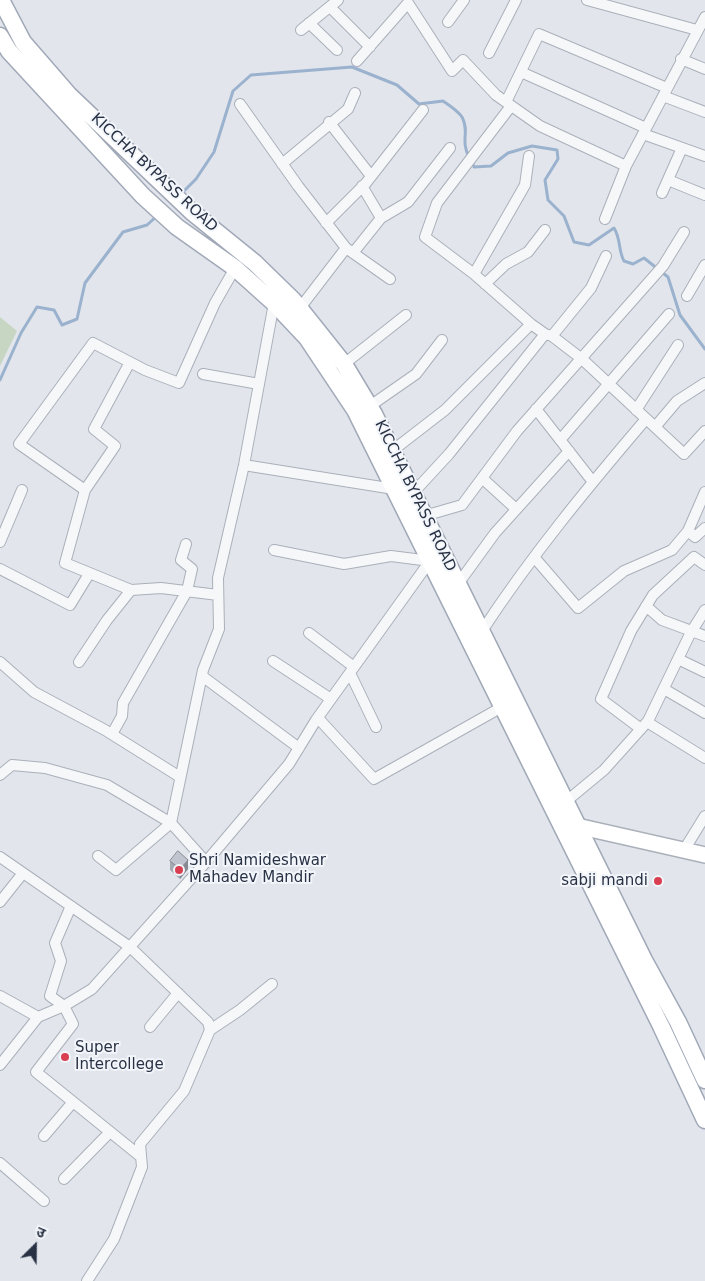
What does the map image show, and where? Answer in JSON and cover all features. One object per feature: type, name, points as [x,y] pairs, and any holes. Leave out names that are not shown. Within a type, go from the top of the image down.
[{"type":"main road","name":"KICCHA BYPASS ROAD","points":[[1,0],[23,42],[69,95],[192,212],[255,264],[300,308],[370,406],[424,516],[437,558],[458,584],[475,633],[549,783],[560,811],[579,827],[585,859],[678,1022],[705,1080]]},
{"type":"main road","points":[[0,36],[9,51],[143,196],[177,227],[235,268],[274,303],[307,338],[337,362],[355,410],[394,489],[437,558],[475,633],[502,707],[549,783]]},
{"type":"main road","points":[[560,811],[585,859],[705,1120]]},
{"type":"street","points":[[448,22],[464,0]]},
{"type":"street","points":[[489,53],[516,0]]},
{"type":"street","points":[[587,0],[697,30]]},
{"type":"street","points":[[336,50],[305,27],[334,3],[370,47]]},
{"type":"street","points":[[357,61],[408,3],[452,71],[463,60],[508,104],[540,126],[626,166]]},
{"type":"street","points":[[604,219],[626,166],[705,17]]},
{"type":"street","points":[[705,112],[539,34],[508,104],[476,153],[437,203],[424,236],[474,274],[531,324],[582,359],[684,454],[705,431]]},
{"type":"street","points":[[682,59],[705,69]]},
{"type":"street","points":[[521,72],[644,131],[705,156]]},
{"type":"street","points":[[282,164],[330,122],[348,109],[355,93]]},
{"type":"street","points":[[240,104],[326,223],[349,250],[390,279]]},
{"type":"street","points":[[326,223],[371,176],[423,110]]},
{"type":"street","points":[[330,122],[371,176]]},
{"type":"street","points":[[300,308],[349,250],[381,218],[408,202],[450,148]]},
{"type":"street","points":[[662,193],[682,148]]},
{"type":"street","points":[[474,274],[525,184],[529,156]]},
{"type":"street","points":[[668,180],[705,195]]},
{"type":"street","points":[[362,186],[381,218]]},
{"type":"street","points":[[485,284],[506,264],[528,252],[545,230]]},
{"type":"street","points":[[424,516],[462,505],[516,431],[655,276],[684,232]]},
{"type":"street","points":[[413,493],[449,454],[591,288],[606,256]]},
{"type":"street","points":[[687,296],[705,265]]},
{"type":"street","points":[[85,490],[19,444],[93,342],[130,362],[179,383],[215,303],[235,268]]},
{"type":"street","points":[[98,856],[116,870],[171,823],[202,676],[219,629],[218,578],[244,465],[274,303]]},
{"type":"street","points":[[560,440],[669,314]]},
{"type":"street","points":[[337,362],[406,315]]},
{"type":"street","points":[[392,451],[445,410],[531,324]]},
{"type":"street","points":[[370,406],[416,374],[442,340]]},
{"type":"street","points":[[636,410],[678,345]]},
{"type":"street","points":[[130,362],[94,429],[114,446],[85,490],[65,564],[131,590],[161,588],[218,595]]},
{"type":"street","points":[[203,374],[259,384]]},
{"type":"street","points":[[654,427],[677,401],[705,383]]},
{"type":"street","points":[[536,409],[592,482]]},
{"type":"street","points":[[475,633],[592,482],[646,419]]},
{"type":"street","points":[[458,584],[516,509],[569,451]]},
{"type":"street","points":[[244,465],[394,489]]},
{"type":"street","points":[[482,478],[516,509]]},
{"type":"street","points":[[0,542],[22,490]]},
{"type":"street","points":[[534,557],[578,608],[624,571],[672,550],[688,531],[705,492]]},
{"type":"street","points":[[688,531],[695,536],[705,528]]},
{"type":"street","points":[[112,734],[122,716],[123,703],[187,592],[192,569],[181,560],[186,544]]},
{"type":"street","points":[[274,550],[344,564],[391,556],[437,558]]},
{"type":"street","points":[[0,1065],[38,1017],[64,1006],[92,989],[206,862],[289,764],[318,718],[352,670],[437,558]]},
{"type":"street","points":[[705,564],[694,558],[654,595],[631,631],[601,699],[644,726],[705,758]]},
{"type":"street","points":[[0,569],[70,605],[89,574]]},
{"type":"street","points":[[78,662],[131,590]]},
{"type":"street","points":[[646,606],[662,620],[705,636]]},
{"type":"street","points":[[560,811],[604,770],[644,726],[705,610]]},
{"type":"street","points":[[309,633],[352,670],[376,727]]},
{"type":"street","points":[[678,659],[705,672]]},
{"type":"street","points":[[273,661],[331,700]]},
{"type":"street","points":[[0,662],[34,692],[112,734],[180,777]]},
{"type":"street","points":[[202,676],[299,748]]},
{"type":"street","points":[[664,689],[705,713]]},
{"type":"street","points":[[318,718],[374,779],[502,707]]},
{"type":"street","points":[[0,775],[12,765],[45,768],[107,785],[171,823],[206,862]]},
{"type":"street","points":[[684,850],[705,816]]},
{"type":"street","points":[[579,827],[705,855]]},
{"type":"street","points":[[0,857],[130,947],[208,1022],[210,1030]]},
{"type":"street","points":[[0,902],[23,873]]},
{"type":"street","points":[[71,906],[55,944],[61,961],[50,996],[64,1006],[73,1024],[36,1072],[140,1156]]},
{"type":"street","points":[[87,1281],[114,1239],[142,1167],[140,1144],[184,1091],[210,1030],[240,1010],[272,984]]},
{"type":"street","points":[[150,1027],[178,993]]},
{"type":"street","points":[[0,996],[38,1017]]},
{"type":"street","points":[[44,1136],[74,1102]]},
{"type":"street","points":[[64,1179],[110,1132]]},
{"type":"street","points":[[0,1163],[44,1201]]},
{"type":"green space","points":[[0,317],[17,331],[0,366]]},
{"type":"building","points":[[178,851],[188,860],[180,869],[170,861]]},
{"type":"waterway","points":[[181,194],[196,179],[214,152],[233,91],[251,75],[352,67],[397,85],[419,104],[443,101],[462,117],[465,127],[465,146],[469,157]]},
{"type":"waterway","points":[[472,162],[474,167],[491,166],[508,153],[532,146],[557,150],[558,159],[545,180],[548,200],[564,216],[574,242],[589,245],[614,228],[618,236],[624,261],[633,264],[644,258],[668,277],[680,315],[705,349]]},
{"type":"waterway","points":[[0,380],[21,333],[37,307],[54,310],[62,325],[77,319],[85,283],[123,232],[147,225],[158,215]]},
{"type":"place","name":"Shri Namideshwar Mahadev Mandir","points":[[179,870]]},
{"type":"place","name":"sabji mandi","points":[[658,881]]},
{"type":"place","name":"Super Intercollege","points":[[65,1057]]}]
